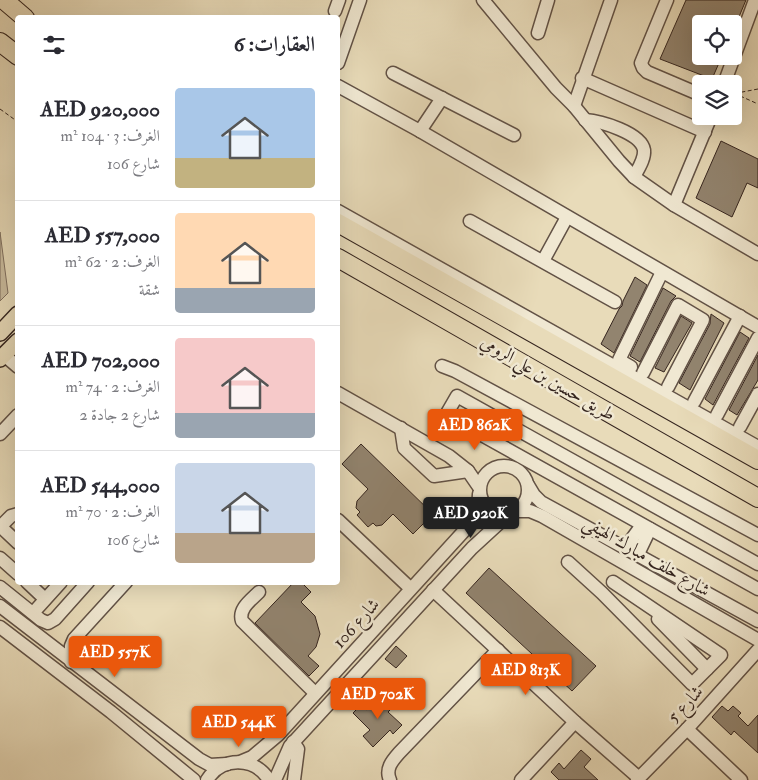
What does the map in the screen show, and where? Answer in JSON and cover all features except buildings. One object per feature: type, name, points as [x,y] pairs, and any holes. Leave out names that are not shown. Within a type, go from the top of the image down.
[{"type":"highway","points":[[4,0],[22,15]]},
{"type":"highway","points":[[0,42],[15,54]]},
{"type":"highway","name":"طريق حسين بن علي الرومي","points":[[340,215],[758,460]]},
{"type":"highway","name":"طريق حسين بن علي الرومي","points":[[340,259],[758,498]]},
{"type":"main road","points":[[0,333],[15,317]]},
{"type":"main road","points":[[2,357],[15,343]]},
{"type":"street","points":[[340,57],[360,0]]},
{"type":"street","points":[[483,0],[556,88],[574,106],[634,177],[674,205],[758,254]]},
{"type":"street","points":[[538,33],[548,0]]},
{"type":"street","points":[[574,106],[610,0]]},
{"type":"street","points":[[667,0],[641,63],[647,72],[692,91]]},
{"type":"street","points":[[727,75],[755,0]]},
{"type":"street","points":[[393,72],[514,135]]},
{"type":"street","points":[[582,78],[705,132]]},
{"type":"street","points":[[340,87],[420,131],[758,327]]},
{"type":"street","points":[[420,131],[442,98]]},
{"type":"street","points":[[585,120],[609,124],[640,142],[644,150],[643,158],[634,177]]},
{"type":"street","points":[[674,205],[708,125]]},
{"type":"street","points":[[340,215],[758,447]]},
{"type":"street","points":[[543,262],[567,217]]},
{"type":"street","points":[[470,221],[615,302]]},
{"type":"street","points":[[662,272],[619,360],[758,438]]},
{"type":"street","points":[[642,373],[678,306],[686,310],[703,320],[668,387]]},
{"type":"street","points":[[694,402],[740,316]]},
{"type":"street","points":[[717,415],[758,338]]},
{"type":"street","points":[[2,357],[15,365]]},
{"type":"street","points":[[442,366],[456,371],[758,535]]},
{"type":"street","points":[[740,427],[758,394]]},
{"type":"street","points":[[340,395],[449,456],[468,471],[487,508],[493,512],[513,513],[526,500],[528,492],[521,457]]},
{"type":"street","points":[[758,564],[457,396],[446,415],[758,589]]},
{"type":"street","points":[[0,434],[15,418]]},
{"type":"street","points":[[401,428],[404,448],[434,476],[468,471]]},
{"type":"street","points":[[449,456],[477,466],[515,468],[525,479]]},
{"type":"street","points":[[479,491],[486,474],[521,457]]},
{"type":"street","name":"شارع خلف مبارك الهيفي","points":[[525,479],[534,495],[542,502],[758,621]]},
{"type":"street","name":"شارع 106","points":[[207,780],[218,768],[252,757],[264,748],[474,520],[478,511],[479,491]]},
{"type":"street","name":"شارع خلف مبارك الهيفي","points":[[513,513],[530,511],[542,516],[758,640]]},
{"type":"street","name":"شارع 106","points":[[275,780],[293,742],[433,590],[462,560],[513,513]]},
{"type":"street","points":[[15,515],[10,516],[0,527],[15,540]]},
{"type":"street","points":[[340,522],[410,588]]},
{"type":"street","points":[[626,547],[646,527]]},
{"type":"street","points":[[638,554],[646,527]]},
{"type":"street","points":[[451,545],[460,547],[462,560]]},
{"type":"street","points":[[0,558],[15,571]]},
{"type":"street","points":[[568,562],[602,593],[692,684],[721,655],[613,582]]},
{"type":"street","points":[[602,593],[618,576],[623,562]]},
{"type":"street","points":[[627,592],[627,582],[636,570]]},
{"type":"street","points":[[30,585],[46,599]]},
{"type":"street","points":[[33,614],[58,585]]},
{"type":"street","points":[[0,587],[44,622],[52,622],[85,585]]},
{"type":"street","points":[[71,662],[71,646],[79,633],[122,585]]},
{"type":"street","points":[[433,590],[638,779]]},
{"type":"street","points":[[259,592],[243,610],[242,622],[315,693]]},
{"type":"street","points":[[638,599],[707,669]]},
{"type":"street","points":[[0,606],[199,759],[210,764],[251,764],[269,780]]},
{"type":"street","points":[[0,626],[111,712],[194,780]]},
{"type":"street","points":[[50,644],[65,641],[79,633]]},
{"type":"street","points":[[390,780],[387,773],[389,765],[399,752],[498,650]]},
{"type":"street","name":"شارع 5","points":[[638,779],[687,729],[758,650]]},
{"type":"street","points":[[521,780],[575,722]]},
{"type":"street","points":[[687,729],[741,780]]},
{"type":"street","points":[[293,742],[298,749],[294,780]]},
{"type":"path","points":[[758,89],[737,93],[758,104]]},
{"type":"path","points":[[0,109],[15,120]]},
{"type":"shaded area","points":[[0,232],[8,293],[0,301]]}]
